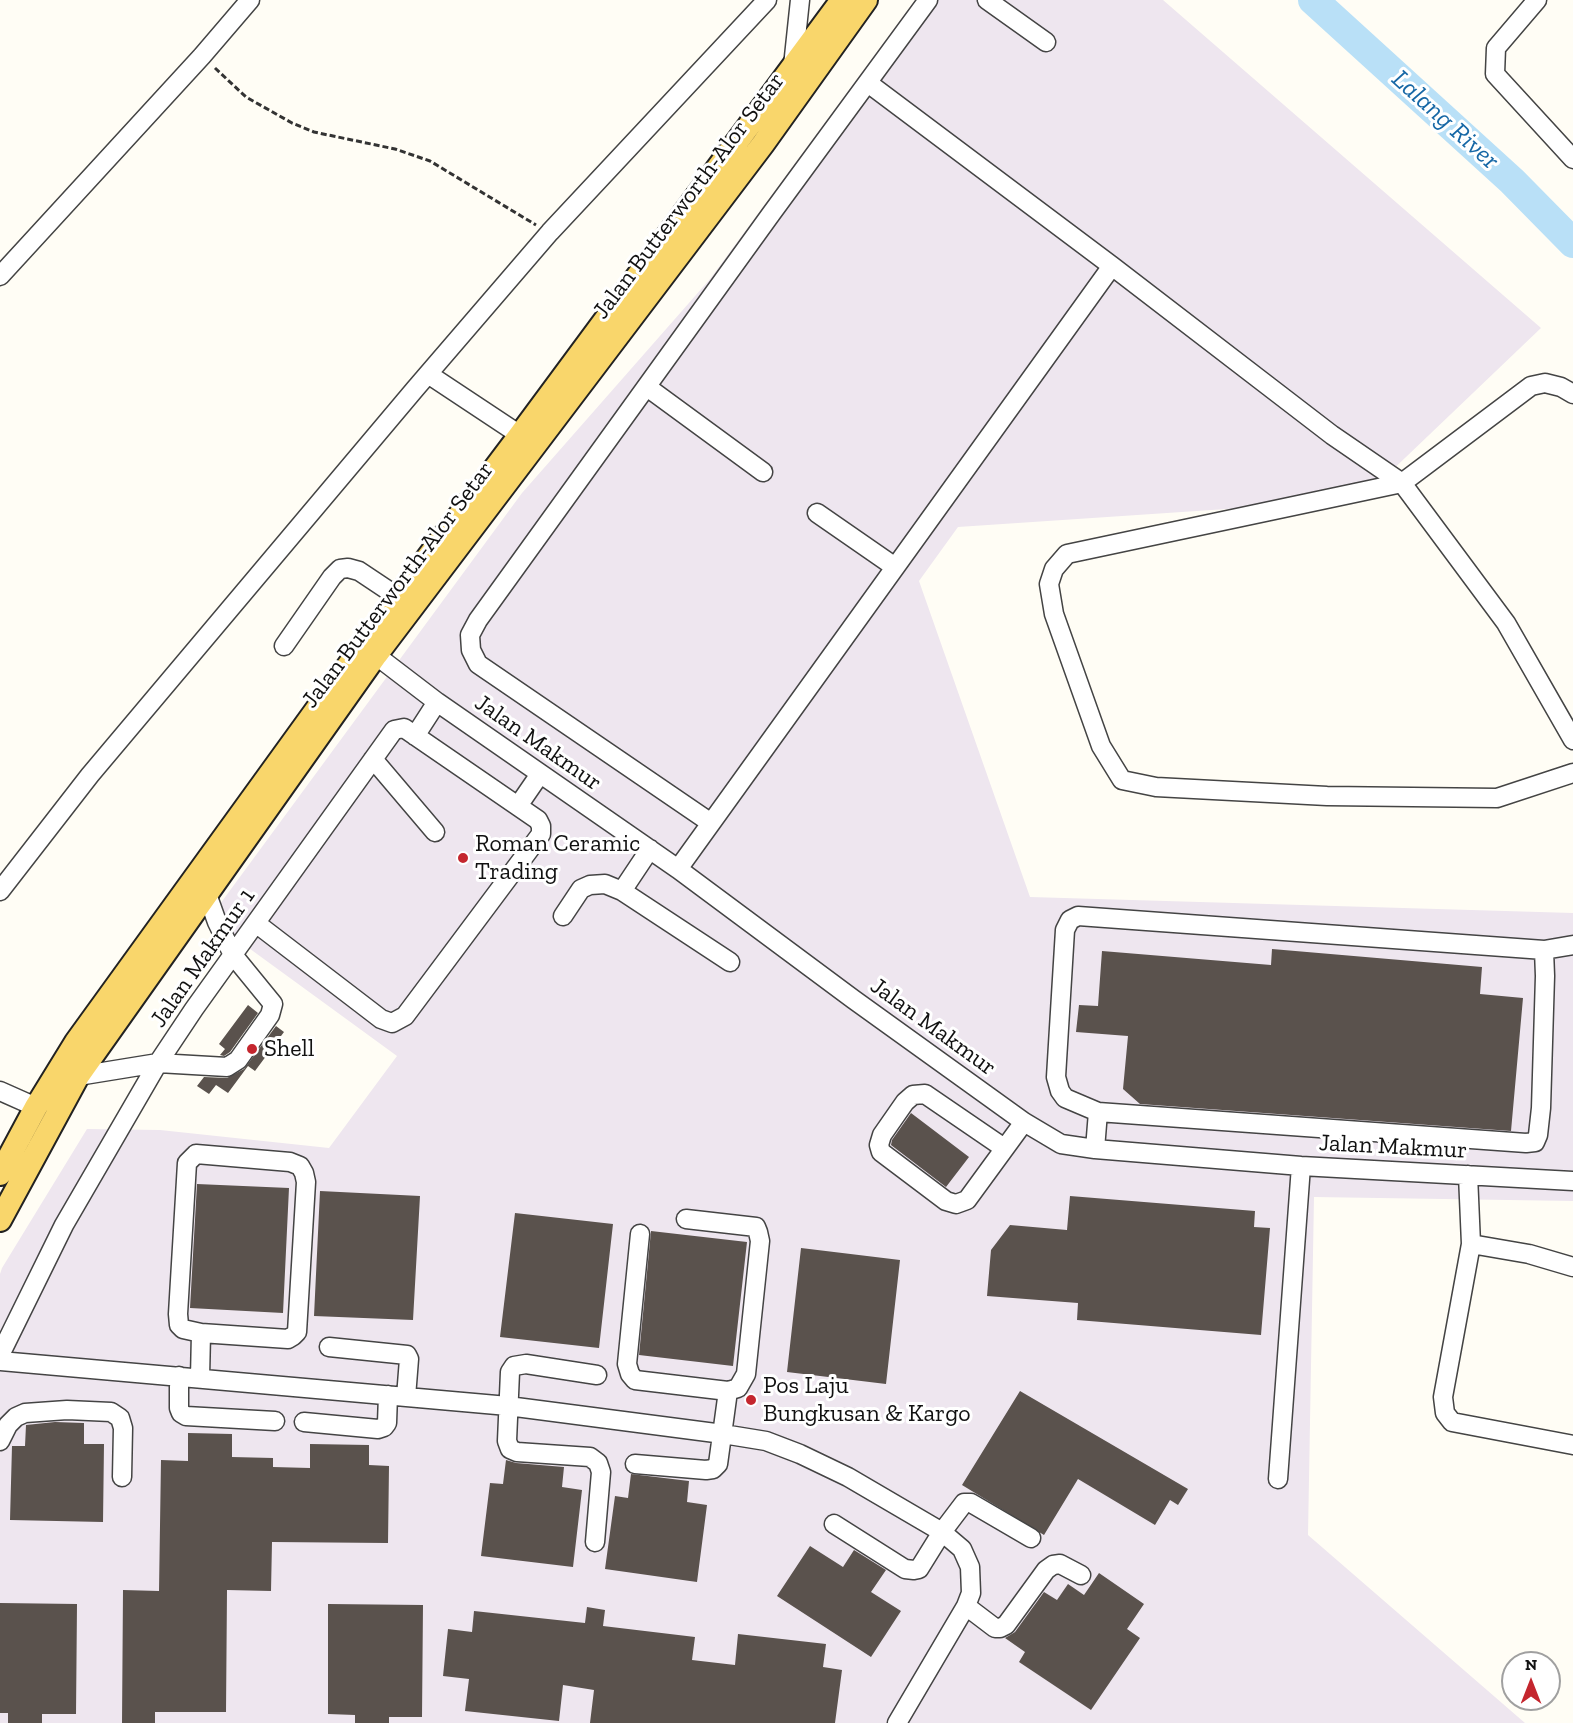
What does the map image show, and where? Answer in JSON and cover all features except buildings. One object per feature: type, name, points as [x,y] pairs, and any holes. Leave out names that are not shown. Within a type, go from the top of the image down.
[{"type":"main road","name":"Jalan Butterworth-Alor Setar","points":[[0,1220],[78,1076],[207,894],[370,651],[398,597],[842,0]]},
{"type":"main road","name":"Jalan Butterworth-Alor Setar","points":[[2,1165],[76,1042],[370,651],[763,144],[866,0]]},
{"type":"street","points":[[0,276],[202,56],[250,0]]},
{"type":"street","points":[[0,891],[90,775],[550,232],[767,0]]},
{"type":"street","points":[[793,68],[800,0]]},
{"type":"street","points":[[711,823],[478,664],[471,650],[470,635],[478,620],[928,0]]},
{"type":"street","points":[[987,0],[1046,42]]},
{"type":"street","points":[[1537,0],[1496,48],[1495,74],[1573,159]]},
{"type":"street","points":[[868,82],[1113,266],[1332,435],[1401,483],[1506,623],[1573,740]]},
{"type":"street","points":[[678,869],[1113,266]]},
{"type":"street","points":[[428,374],[520,435]]},
{"type":"street","points":[[1573,393],[1561,387],[1545,384],[1531,386],[1401,483],[1067,554],[1054,568],[1049,584],[1054,615],[1101,746],[1122,780],[1156,787],[1327,796],[1497,798],[1573,773]]},
{"type":"street","points":[[647,387],[763,472]]},
{"type":"street","points":[[817,513],[895,567]]},
{"type":"street","points":[[284,646],[340,569],[359,571],[398,597]]},
{"type":"street","name":"Jalan Makmur","points":[[370,651],[437,702],[678,869],[1024,1122],[1061,1144],[1095,1149],[1302,1166],[1573,1181]]},
{"type":"street","points":[[257,924],[381,1019],[392,1023],[405,1016],[541,834],[538,820],[415,736],[437,702]]},
{"type":"street","name":"Jalan Makmur 1","points":[[0,1355],[64,1225],[158,1064],[194,1009],[394,730],[404,728],[415,736]]},
{"type":"street","points":[[373,759],[435,832]]},
{"type":"street","points":[[518,807],[540,774]]},
{"type":"street","points":[[622,891],[650,849]]},
{"type":"street","points":[[563,916],[581,889],[590,885],[605,884],[622,891],[729,962]]},
{"type":"street","points":[[78,1076],[158,1064],[233,1065],[264,1024],[272,1011],[273,1004],[233,955],[207,894]]},
{"type":"street","points":[[1544,950],[1541,1108],[1538,1135],[1534,1142],[1098,1112],[1065,1098],[1060,1091],[1056,1077],[1065,930],[1070,920],[1078,916],[1544,950],[1573,945]]},
{"type":"street","points":[[0,1091],[36,1107]]},
{"type":"street","points":[[1004,1148],[925,1094],[913,1095],[905,1102],[882,1135],[879,1145],[881,1152],[946,1201],[956,1204],[967,1200],[1024,1122]]},
{"type":"street","points":[[1095,1149],[1098,1112]]},
{"type":"street","points":[[196,1154],[290,1162],[300,1166],[306,1182],[297,1332],[288,1339],[201,1333],[183,1329],[177,1321],[187,1163],[196,1154]]},
{"type":"street","points":[[1278,1479],[1302,1166]]},
{"type":"street","points":[[1468,1175],[1471,1244],[1443,1397],[1445,1413],[1452,1422],[1573,1445]]},
{"type":"street","points":[[640,1234],[627,1364],[630,1374],[635,1380],[728,1391],[738,1388],[746,1374],[760,1241],[758,1232],[756,1227],[686,1219]]},
{"type":"street","points":[[1471,1244],[1529,1254],[1573,1267]]},
{"type":"street","points":[[200,1378],[201,1333]]},
{"type":"street","points":[[304,1422],[378,1429],[384,1427],[409,1359],[407,1355],[329,1347]]},
{"type":"street","points":[[0,1361],[508,1406],[766,1441],[800,1454],[848,1477],[942,1532],[962,1549],[970,1567],[971,1593],[966,1606],[897,1723]]},
{"type":"street","points":[[595,1542],[601,1472],[598,1463],[590,1457],[517,1452],[510,1449],[507,1441],[510,1372],[514,1366],[526,1364],[597,1375]]},
{"type":"street","points":[[179,1376],[179,1408],[186,1416],[275,1421]]},
{"type":"street","points":[[635,1464],[713,1469],[718,1464],[728,1391]]},
{"type":"street","points":[[0,1441],[8,1425],[16,1417],[25,1413],[67,1410],[111,1412],[120,1418],[123,1428],[122,1476]]},
{"type":"street","points":[[834,1524],[905,1569],[914,1570],[919,1569],[942,1532],[964,1503],[971,1503],[1031,1538]]},
{"type":"street","points":[[966,1606],[995,1628],[1000,1628],[1005,1625],[1046,1570],[1053,1565],[1060,1564],[1081,1575]]},
{"type":"path","points":[[202,56],[246,97],[292,123],[314,132],[395,149],[430,161],[550,232]]},
{"type":"shaded area","points":[[915,0],[1163,0],[1541,328],[1361,500],[958,527],[919,581],[1030,897],[1573,913],[1573,1201],[1314,1197],[1308,1535],[1501,1702],[1501,1711],[1511,1711],[1525,1723],[0,1723],[0,1274],[2,1268],[87,1129],[160,1130],[329,1148],[397,1056],[209,919],[522,493],[710,279]]},
{"type":"waterway","name":"Lalang River","points":[[1313,0],[1512,181],[1573,243]]},
{"type":"place","name":"Roman Ceramic Trading","points":[[463,858]]},
{"type":"place","name":"Shell","points":[[252,1049]]},
{"type":"place","name":"Pos Laju Bungkusan & Kargo","points":[[751,1400]]}]
